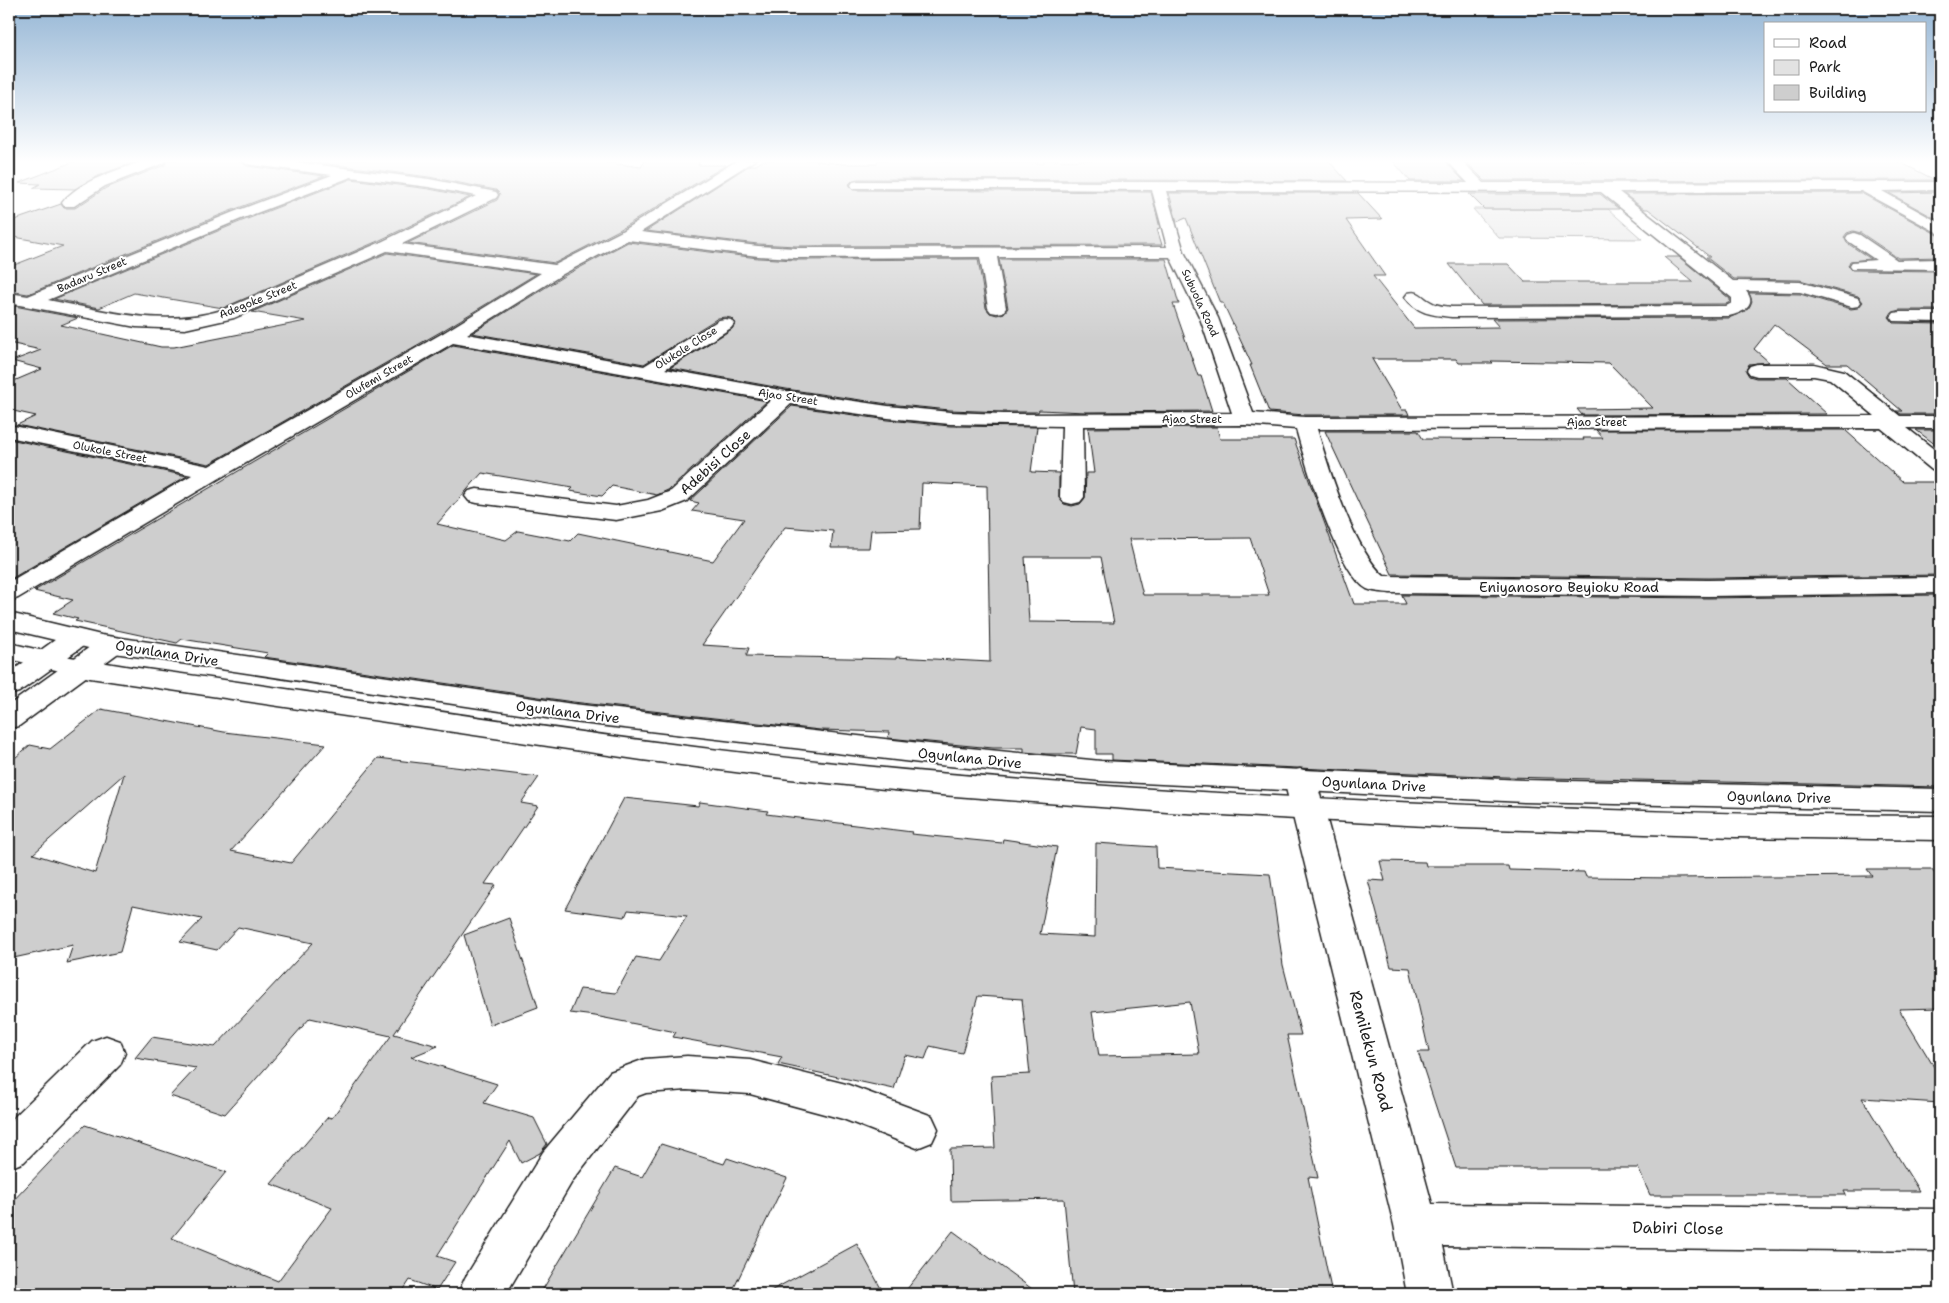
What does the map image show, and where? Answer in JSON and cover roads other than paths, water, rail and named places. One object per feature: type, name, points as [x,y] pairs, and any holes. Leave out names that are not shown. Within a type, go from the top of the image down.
[{"type":"street","name":"Badaru Street","points":[[30,301],[224,221]]},
{"type":"street","name":"Adegoke Street","points":[[9,298],[95,315],[146,322],[181,324],[205,321],[228,314],[385,246],[437,221]]},
{"type":"street","name":"Olufemi Street","points":[[9,593],[212,472],[450,337],[557,270],[626,235],[649,221]]},
{"type":"street","name":"Subuola Road","points":[[1167,221],[1176,252],[1209,318],[1246,419]]},
{"type":"street","points":[[1414,297],[1422,304],[1434,310],[1452,312],[1728,311],[1741,306],[1741,296],[1730,286],[1647,221]]},
{"type":"street","points":[[1926,221],[1940,229]]},
{"type":"street","points":[[626,235],[749,250],[796,253],[988,254],[1176,252]]},
{"type":"street","points":[[1854,238],[1893,264]]},
{"type":"street","points":[[385,246],[557,270]]},
{"type":"street","points":[[988,254],[997,308]]},
{"type":"street","points":[[1858,265],[1940,264]]},
{"type":"street","points":[[1730,286],[1800,287],[1852,302]]},
{"type":"street","points":[[1900,317],[1940,317]]},
{"type":"street","name":"Olukole Close","points":[[647,372],[689,344],[725,324]]},
{"type":"street","name":"Ajao Street","points":[[450,337],[786,397],[888,412],[950,418],[1004,420],[1246,419],[1305,423],[1940,422]]},
{"type":"street","points":[[1757,370],[1814,370],[1837,375],[1940,465]]},
{"type":"street","name":"Adebisi Close","points":[[476,496],[616,512],[654,506],[679,496],[786,397]]},
{"type":"street","points":[[1072,497],[1073,419]]},
{"type":"street","name":"Eniyanosoro Beyioku Road","points":[[1305,423],[1320,476],[1345,537],[1365,573],[1376,583],[1390,585],[1708,588],[1940,585]]},
{"type":"street","name":"Olukole Street","points":[[9,431],[212,472]]},
{"type":"street","name":"Ogunlana Drive","points":[[9,621],[111,645],[573,713],[1536,820],[1822,828],[1940,828]]},
{"type":"street","points":[[9,686],[76,638]]},
{"type":"street","points":[[9,719],[111,645]]},
{"type":"street","name":"Ogunlana Drive","points":[[9,652],[80,668],[389,712],[555,739],[792,769],[1104,798],[1524,791],[1940,800]]},
{"type":"street","name":"Remilekun Road","points":[[1304,795],[1416,1225],[1430,1294]]},
{"type":"street","points":[[9,1149],[106,1053]]},
{"type":"street","points":[[482,1294],[558,1166],[624,1084],[645,1076],[687,1073],[750,1077],[846,1102],[917,1129]]},
{"type":"street","name":"Dabiri Close","points":[[1416,1225],[1940,1230]]}]
